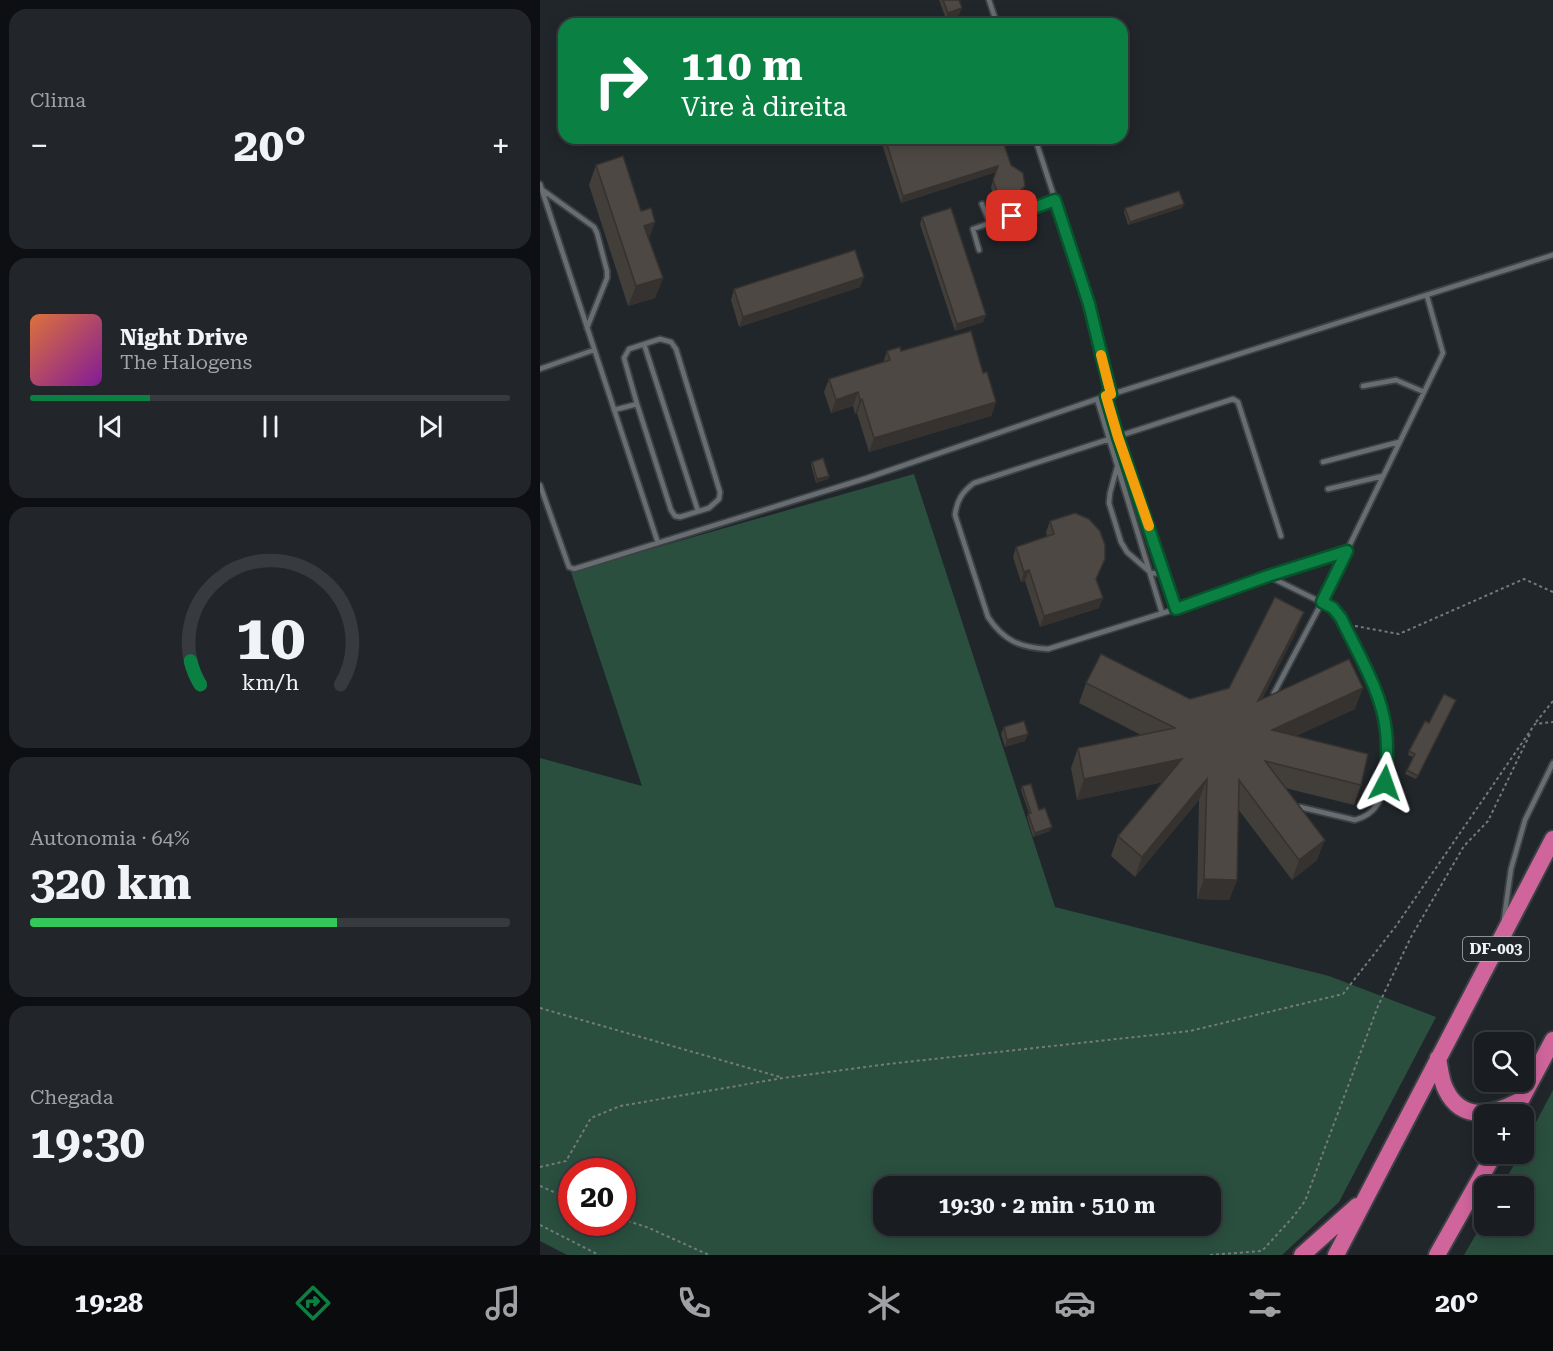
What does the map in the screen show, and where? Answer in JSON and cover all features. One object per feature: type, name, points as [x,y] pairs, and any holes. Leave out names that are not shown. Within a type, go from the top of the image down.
[{"type":"highway","name":"DF-003","points":[[1336,1255],[1553,839]]},
{"type":"highway","points":[[1518,1104],[1553,1040]]},
{"type":"highway","points":[[1438,1058],[1445,1089],[1454,1102],[1474,1112]]},
{"type":"highway","points":[[1437,1255],[1488,1164]]},
{"type":"highway","points":[[1450,1255],[1490,1164]]},
{"type":"highway","points":[[1302,1255],[1366,1197]]},
{"type":"lane","points":[[989,0],[995,18]]},
{"type":"lane","points":[[1037,144],[1089,304],[1118,437],[1176,609]]},
{"type":"lane","points":[[540,184],[658,543]]},
{"type":"lane","points":[[542,190],[588,222],[597,233],[607,278],[587,328]]},
{"type":"lane","points":[[979,250],[973,229],[1055,200]]},
{"type":"lane","points":[[982,204],[990,223]]},
{"type":"lane","points":[[540,485],[570,568],[574,569],[867,478],[1108,395],[1553,255]]},
{"type":"lane","points":[[1274,693],[1322,602],[1443,352],[1427,296]]},
{"type":"lane","points":[[660,339],[666,340],[676,349],[720,492],[715,504],[698,512],[675,516],[671,510],[624,358],[629,349],[644,344],[660,339]]},
{"type":"lane","points":[[644,344],[698,512]]},
{"type":"lane","points":[[540,369],[594,350]]},
{"type":"lane","points":[[1363,386],[1396,380],[1424,393]]},
{"type":"lane","points":[[1097,399],[1162,613]]},
{"type":"lane","points":[[1281,536],[1238,402],[1235,400],[1229,400],[974,483],[963,491],[957,503],[955,515],[988,616],[998,630],[1011,641],[1031,648],[1048,650],[1347,551]]},
{"type":"lane","points":[[614,410],[637,404]]},
{"type":"lane","points":[[1323,462],[1400,442]]},
{"type":"lane","points":[[1117,466],[1109,503],[1121,542],[1127,552],[1150,573],[1164,574]]},
{"type":"lane","points":[[1328,489],[1383,476]]},
{"type":"lane","points":[[1268,576],[1333,608],[1344,625],[1375,690],[1386,729],[1388,757],[1381,800],[1375,810],[1355,820],[1300,807]]},
{"type":"lane","points":[[1500,941],[1517,845],[1525,820],[1553,763]]},
{"type":"path","points":[[1344,625],[1399,634],[1524,579],[1553,592]]},
{"type":"path","points":[[540,1167],[566,1161],[591,1118],[620,1106],[783,1078],[888,1064],[1190,1030],[1343,994],[1396,926],[1553,701]]},
{"type":"path","points":[[1535,724],[1553,722]]},
{"type":"path","points":[[1210,1255],[1262,1251],[1305,1200],[1378,1006],[1411,937],[1464,846],[1488,821],[1535,724]]},
{"type":"path","points":[[540,1008],[783,1078]]},
{"type":"path","points":[[540,1186],[558,1194]]},
{"type":"path","points":[[636,1224],[709,1255]]},
{"type":"path","points":[[540,1225],[599,1255]]},
{"type":"green space","points":[[914,474],[1055,907],[1329,976],[1436,1017],[1339,1202],[1282,1255],[567,1255],[540,1241],[540,758],[642,786],[571,572]]},
{"type":"green space","points":[[1553,1090],[1553,1255],[1464,1255],[1475,1236],[1534,1236],[1534,1176],[1508,1176],[1514,1164],[1534,1164],[1534,1126]]},
{"type":"building","points":[[943,0],[959,0],[962,8],[948,13]]},
{"type":"building","points":[[887,144],[1004,144],[1011,165],[1023,173],[1025,186],[1014,196],[1000,194],[993,180],[998,166],[903,196]]},
{"type":"building","points":[[623,156],[641,211],[651,208],[655,222],[644,226],[663,278],[636,286],[596,165]]},
{"type":"building","points":[[1179,191],[1184,204],[1130,222],[1125,208]]},
{"type":"building","points":[[951,208],[986,315],[957,324],[922,217]]},
{"type":"building","points":[[855,250],[864,277],[743,317],[734,289]]},
{"type":"building","points":[[971,331],[983,373],[987,372],[996,402],[874,438],[858,392],[836,400],[829,379],[890,360],[887,351],[900,347],[901,351]]},
{"type":"building","points":[[823,458],[829,476],[817,479],[812,462]]},
{"type":"building","points":[[1075,513],[1089,519],[1100,531],[1105,545],[1105,559],[1096,579],[1103,598],[1044,616],[1029,570],[1024,572],[1016,547],[1054,534],[1050,521]]},
{"type":"building","points":[[1275,597],[1304,612],[1258,701],[1349,659],[1363,688],[1272,730],[1368,754],[1361,785],[1265,761],[1325,840],[1299,860],[1239,780],[1237,880],[1204,879],[1207,779],[1142,857],[1118,836],[1182,759],[1084,779],[1078,748],[1175,728],[1086,683],[1101,654],[1190,699],[1229,688]]},
{"type":"building","points":[[1444,694],[1456,700],[1418,776],[1407,770],[1415,754],[1409,751],[1425,721],[1429,723]]},
{"type":"building","points":[[1024,721],[1028,734],[1007,740],[1004,727]]},
{"type":"building","points":[[1031,784],[1039,810],[1045,808],[1052,827],[1035,833],[1022,786]]},
{"type":"slow traffic","points":[[1101,355],[1111,394],[1106,396],[1149,526]]},
{"type":"route","points":[[1012,216],[1055,200],[1089,304],[1111,394],[1106,396],[1118,437],[1176,609],[1347,551],[1322,602],[1333,608],[1341,618],[1375,690],[1386,729],[1388,757],[1385,783]]}]
